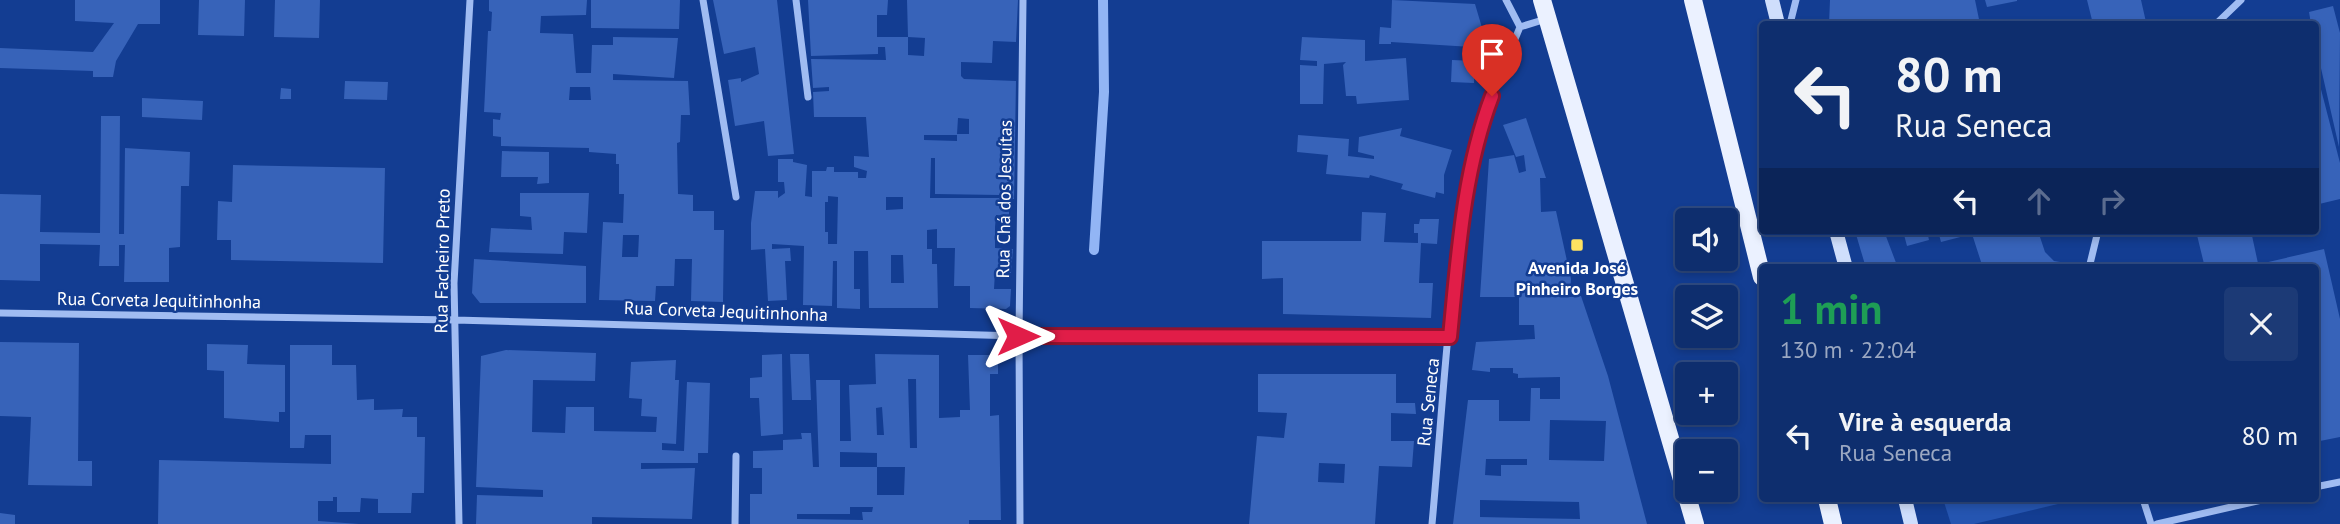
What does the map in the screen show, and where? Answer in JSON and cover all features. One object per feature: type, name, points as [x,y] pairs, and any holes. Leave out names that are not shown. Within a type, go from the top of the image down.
[{"type":"main road","points":[[1542,0],[1695,524]]},
{"type":"main road","points":[[1693,0],[1759,265]]},
{"type":"main road","points":[[1827,502],[1833,524]]},
{"type":"street","name":"Rua Facheiro Preto","points":[[459,524],[455,320],[470,0]]},
{"type":"street","points":[[704,0],[736,197]]},
{"type":"street","points":[[796,0],[808,97]]},
{"type":"street","name":"Rua Chá dos Jesuítas","points":[[1020,524],[1018,336],[1023,0]]},
{"type":"street","points":[[1506,0],[1520,27],[1547,19]]},
{"type":"street","points":[[1772,0],[1778,21]]},
{"type":"street","points":[[1791,21],[1796,0]]},
{"type":"street","points":[[2219,21],[2241,0]]},
{"type":"street","name":"Rua Seneca","points":[[1432,524],[1459,246],[1471,167],[1485,115],[1520,27]]},
{"type":"street","points":[[1837,235],[1845,264]]},
{"type":"street","points":[[2090,264],[2097,235]]},
{"type":"street","name":"Rua Corveta Jequitinhonha","points":[[0,313],[455,320],[1018,336],[1450,337]]},
{"type":"street","points":[[735,524],[736,456]]},
{"type":"street","points":[[2319,486],[2340,482]]},
{"type":"street","points":[[1906,502],[1911,524]]},
{"type":"street","points":[[2144,502],[2151,524]]},
{"type":"street","points":[[2157,524],[2253,502]]},
{"type":"shaded area","points":[[1944,502],[2066,502],[1974,524],[1951,524]]},
{"type":"building","points":[[75,0],[160,0],[160,24],[138,24],[116,61],[113,77],[93,77],[93,71],[0,68],[0,48],[93,52],[114,23],[75,21]]},
{"type":"building","points":[[199,0],[245,0],[244,36],[198,35]]},
{"type":"building","points":[[275,0],[320,0],[319,38],[274,37]]},
{"type":"building","points":[[489,0],[587,0],[586,15],[541,16],[540,33],[573,34],[576,73],[591,73],[592,45],[613,45],[613,37],[678,38],[674,78],[613,74],[613,80],[688,81],[690,115],[681,115],[680,142],[677,143],[678,194],[693,195],[693,211],[714,211],[714,230],[724,230],[723,302],[691,301],[692,259],[675,259],[674,286],[656,286],[655,301],[599,300],[603,222],[623,223],[624,194],[619,194],[619,164],[616,164],[616,154],[589,152],[589,148],[501,146],[501,137],[493,136],[493,119],[500,120],[501,113],[484,112],[488,31],[491,31],[492,12],[489,11]],"holes":[[[570,87],[590,87],[591,100],[569,100]],[[623,235],[639,235],[638,257],[622,257]]]},
{"type":"building","points":[[591,0],[680,0],[679,29],[591,28]]},
{"type":"building","points":[[713,0],[777,0],[794,154],[768,156],[764,121],[735,126],[728,80],[741,78],[741,82],[759,74],[755,47],[724,54]]},
{"type":"building","points":[[808,0],[888,0],[887,15],[877,15],[877,37],[908,37],[907,0],[1018,0],[1016,42],[993,41],[992,63],[961,62],[961,76],[964,79],[1016,81],[1014,199],[1009,199],[1009,216],[996,215],[995,227],[995,248],[1013,249],[1011,273],[995,272],[994,289],[1011,289],[1010,306],[1006,309],[970,308],[970,286],[954,286],[955,248],[937,248],[937,229],[927,230],[927,249],[932,249],[932,264],[937,264],[938,308],[869,308],[868,251],[854,251],[854,289],[860,289],[860,309],[837,308],[837,261],[833,261],[832,306],[803,305],[804,246],[772,244],[772,249],[790,248],[791,261],[785,261],[787,300],[768,301],[765,249],[751,250],[751,223],[755,191],[778,191],[778,198],[785,193],[784,182],[778,182],[778,159],[793,159],[793,162],[807,165],[805,196],[812,197],[812,171],[826,171],[827,167],[834,167],[834,172],[858,172],[858,178],[866,178],[867,171],[854,167],[854,156],[869,157],[866,117],[814,117],[813,92],[829,91],[829,87],[813,88],[811,59],[886,60],[885,47],[878,47],[878,54],[811,56]],"holes":[[[908,37],[925,38],[924,56],[908,55]],[[958,118],[969,119],[969,134],[957,134]],[[924,135],[957,135],[957,141],[924,140]],[[931,158],[935,158],[935,194],[999,195],[999,198],[930,198]],[[828,196],[838,197],[837,244],[828,244],[828,232],[825,232],[825,202],[828,202]],[[886,197],[903,197],[903,209],[886,210]],[[891,255],[903,255],[904,283],[891,283]]]},
{"type":"building","points":[[1392,0],[1475,4],[1488,48],[1391,42],[1379,44],[1380,27],[1391,28]]},
{"type":"building","points":[[1830,0],[1975,0],[1979,21],[1829,21]]},
{"type":"building","points":[[1985,0],[2017,0],[2017,1],[1987,7]]},
{"type":"building","points":[[2087,0],[2141,0],[2146,21],[2092,21]]},
{"type":"building","points":[[2333,6],[2340,33],[2339,147],[2319,60],[2319,21],[2310,21],[2309,12]]},
{"type":"building","points":[[1302,37],[1365,40],[1365,61],[1406,58],[1409,100],[1357,104],[1356,96],[1346,96],[1343,65],[1346,62],[1324,64],[1323,104],[1300,104],[1300,65],[1317,66],[1317,61],[1300,60]]},
{"type":"building","points":[[1452,60],[1475,61],[1474,83],[1451,82]]},
{"type":"building","points":[[345,81],[388,82],[387,100],[344,99]]},
{"type":"building","points":[[2319,82],[2340,163],[2340,199],[2319,204]]},
{"type":"building","points":[[281,88],[291,89],[291,99],[280,99]]},
{"type":"building","points":[[142,98],[203,101],[202,120],[142,117]]},
{"type":"building","points":[[101,116],[120,116],[119,234],[124,234],[125,148],[190,152],[189,186],[181,186],[180,247],[169,248],[169,282],[124,282],[125,245],[119,245],[119,266],[99,266],[100,245],[40,244],[40,281],[0,280],[0,194],[41,195],[40,232],[100,233]]},
{"type":"building","points":[[1526,118],[1546,178],[1540,178],[1541,212],[1556,211],[1571,279],[1570,297],[1581,296],[1608,376],[1647,524],[1453,524],[1468,400],[1499,400],[1499,421],[1530,421],[1531,388],[1540,388],[1540,399],[1560,399],[1560,377],[1518,378],[1518,374],[1513,373],[1513,368],[1490,368],[1490,372],[1472,370],[1476,342],[1535,339],[1534,325],[1519,325],[1519,297],[1480,297],[1489,159],[1514,155],[1519,173],[1526,171],[1524,155],[1516,157],[1503,125]],"holes":[[[1550,420],[1606,421],[1604,461],[1549,460]],[[1486,459],[1527,459],[1527,465],[1501,465],[1501,476],[1485,475]],[[1480,500],[1579,502],[1580,519],[1480,517]]]},
{"type":"building","points":[[1402,128],[1400,136],[1452,150],[1444,175],[1444,194],[1436,192],[1435,198],[1401,189],[1403,184],[1370,175],[1369,178],[1326,174],[1328,155],[1297,152],[1298,135],[1349,139],[1348,156],[1374,159],[1374,156],[1358,152],[1359,137]]},
{"type":"building","points":[[502,151],[549,152],[549,183],[537,184],[538,177],[501,177]]},
{"type":"building","points":[[233,165],[385,168],[383,263],[231,260],[231,240],[217,240],[218,201],[232,202]]},
{"type":"building","points":[[520,193],[589,193],[587,233],[564,232],[563,254],[489,252],[491,228],[532,230],[531,217],[520,216]]},
{"type":"building","points":[[1362,212],[1386,213],[1384,242],[1418,243],[1414,224],[1419,224],[1420,219],[1439,219],[1437,244],[1421,243],[1419,283],[1433,283],[1431,318],[1283,314],[1283,278],[1262,279],[1262,241],[1361,241]]},
{"type":"building","points":[[1856,235],[1886,235],[1896,264],[1865,264]]},
{"type":"building","points":[[1904,235],[1928,235],[1929,240],[1907,246]]},
{"type":"building","points":[[1939,235],[1968,235],[1941,242]]},
{"type":"building","points":[[1972,235],[2039,235],[2045,252],[2054,261],[2060,262],[2060,264],[1982,264]]},
{"type":"building","points":[[2197,235],[2252,235],[2258,264],[2204,264]]},
{"type":"building","points":[[2324,249],[2340,319],[2340,437],[2319,441],[2319,264],[2264,263]]},
{"type":"building","points":[[474,259],[586,266],[586,303],[480,303],[472,293]]},
{"type":"building","points":[[0,342],[79,343],[78,461],[92,461],[92,486],[28,485],[31,417],[0,416]]},
{"type":"building","points":[[207,344],[248,345],[247,364],[285,365],[285,412],[279,412],[279,422],[224,418],[224,371],[207,370]]},
{"type":"building","points":[[290,345],[332,345],[332,365],[356,365],[357,400],[374,399],[374,410],[403,409],[402,417],[417,417],[417,437],[425,437],[424,493],[412,493],[411,513],[378,513],[378,499],[361,498],[360,512],[337,512],[337,497],[333,497],[333,501],[318,501],[318,521],[359,524],[158,524],[159,460],[331,464],[331,435],[305,435],[304,448],[290,448]]},
{"type":"building","points":[[506,350],[596,353],[595,381],[533,380],[532,432],[565,433],[566,407],[594,407],[594,431],[656,432],[657,417],[641,416],[642,399],[629,398],[631,362],[676,360],[675,380],[679,380],[676,444],[662,443],[662,450],[684,451],[687,382],[710,383],[708,453],[698,453],[698,463],[641,463],[641,469],[695,468],[692,519],[592,517],[592,524],[476,524],[477,495],[543,497],[543,490],[476,487],[481,356]]},
{"type":"building","points":[[782,354],[783,434],[761,436],[759,398],[750,398],[750,378],[762,377],[762,355]]},
{"type":"building","points":[[790,354],[809,354],[811,400],[792,400]]},
{"type":"building","points":[[875,354],[939,355],[939,418],[960,417],[960,410],[970,410],[968,355],[998,355],[998,374],[990,374],[990,416],[999,415],[1001,520],[969,520],[969,524],[750,524],[750,494],[762,494],[762,468],[753,468],[753,451],[783,450],[783,440],[802,439],[801,433],[811,433],[813,467],[819,467],[816,380],[840,380],[840,441],[851,441],[849,385],[876,384]],"holes":[[[908,379],[916,379],[917,448],[910,448]],[[882,407],[884,435],[877,435],[876,408]],[[840,452],[877,453],[877,467],[840,467]],[[877,467],[905,467],[904,495],[877,495]],[[850,507],[873,507],[872,512],[862,512],[863,520],[797,519],[797,514],[850,514]]]},
{"type":"building","points":[[1258,374],[1396,374],[1396,403],[1415,403],[1416,414],[1391,413],[1391,441],[1414,441],[1412,467],[1379,466],[1375,524],[1249,524],[1257,436],[1284,438],[1287,413],[1258,412]],"holes":[[[1319,463],[1345,464],[1344,483],[1318,482]]]},
{"type":"building","points":[[0,513],[15,515],[15,524],[0,524]]},
{"type":"waterway","points":[[1094,250],[1104,92],[1103,0]]},
{"type":"place","name":"Avenida José Pinheiro Borges","points":[[1577,245]]},
{"type":"route","points":[[1018,336],[1450,337],[1459,246],[1471,167],[1492,96]]}]
